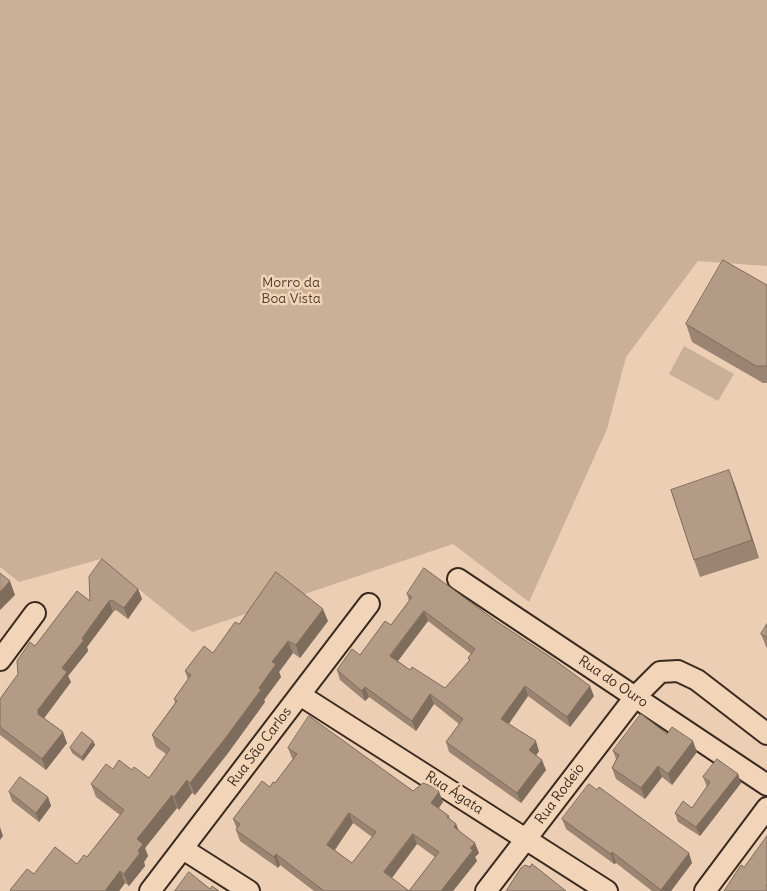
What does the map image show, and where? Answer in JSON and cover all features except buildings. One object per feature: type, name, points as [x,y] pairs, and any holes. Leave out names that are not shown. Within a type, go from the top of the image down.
[{"type":"street","name":"Rua do Ouro","points":[[458,579],[767,785]]},
{"type":"street","name":"Rua São Carlos","points":[[150,891],[369,604]]},
{"type":"street","points":[[0,660],[35,613]]},
{"type":"street","name":"Rua Rodeio","points":[[486,891],[635,697],[660,672],[678,671],[698,680],[767,734]]},
{"type":"street","name":"Rua Ágata","points":[[300,695],[607,891]]},
{"type":"street","points":[[705,891],[767,808]]},
{"type":"street","points":[[183,849],[249,891]]},
{"type":"green space","name":"Morro da Boa Vista","points":[[0,0],[767,0],[767,266],[698,261],[626,357],[607,429],[529,602],[453,544],[192,632],[101,559],[19,582],[0,567]]},
{"type":"green space","points":[[684,346],[734,374],[718,401],[669,374]]}]
